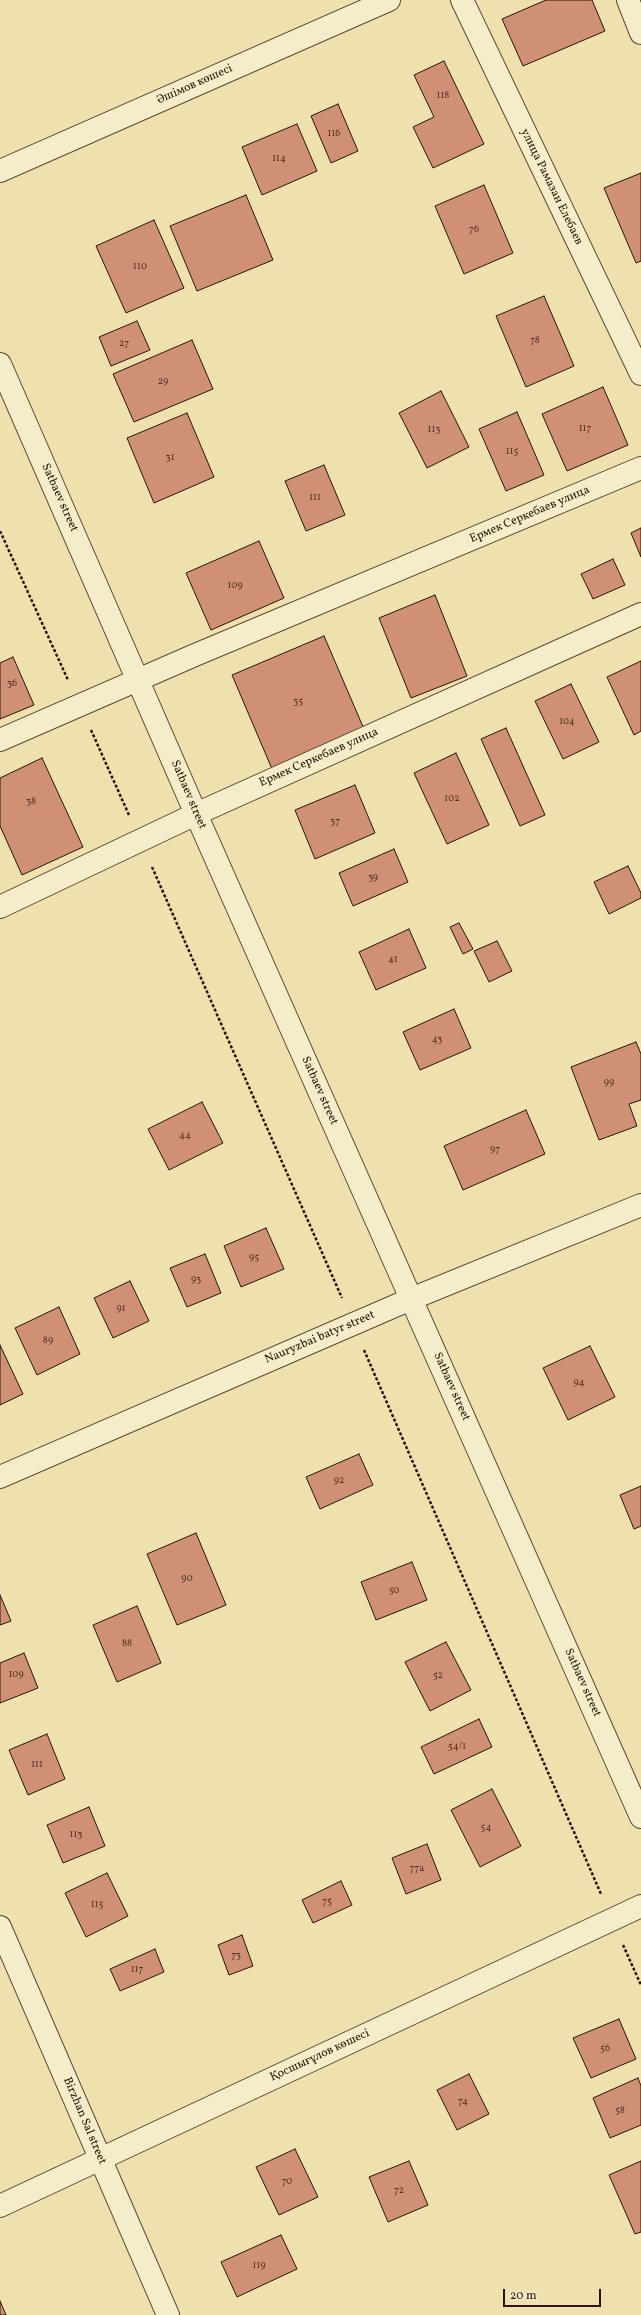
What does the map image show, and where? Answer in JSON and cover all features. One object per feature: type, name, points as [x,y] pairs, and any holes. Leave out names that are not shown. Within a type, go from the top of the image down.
[{"type":"street","name":"Әшімов көшесі","points":[[0,171],[389,0]]},
{"type":"street","name":"улица Рамазан Елебаев","points":[[462,0],[641,374]]},
{"type":"street","points":[[628,0],[641,33]]},
{"type":"street","name":"Satbaev street","points":[[0,364],[196,814],[641,1816]]},
{"type":"street","name":"Ермек Серкебаев улица","points":[[0,740],[138,679],[641,468]]},
{"type":"street","name":"Ермек Серкебаев улица","points":[[0,907],[196,814],[641,614]]},
{"type":"street","name":"Nauryzbai batyr street","points":[[0,1477],[411,1299],[641,1204]]},
{"type":"street","name":"Қосшығұлов көшесі","points":[[0,2206],[641,1906]]},
{"type":"street","name":"Birzhan Sal street","points":[[0,1927],[168,2315]]},
{"type":"path","points":[[0,531],[140,840],[641,1985]]},
{"type":"building","points":[[546,0],[592,0],[605,31],[523,66],[502,19]]},
{"type":"building","points":[[444,61],[484,144],[433,168],[413,127],[434,117],[414,75]]},
{"type":"building","points":[[338,104],[358,151],[331,163],[311,116]]},
{"type":"building","points":[[297,124],[317,171],[262,195],[242,147]]},
{"type":"building","points":[[641,173],[641,261],[636,263],[604,188]]},
{"type":"building","points":[[484,185],[513,253],[464,274],[435,206]]},
{"type":"building","points":[[246,195],[273,260],[197,291],[170,226]]},
{"type":"building","points":[[154,220],[184,288],[126,313],[96,246]]},
{"type":"building","points":[[544,296],[574,366],[526,387],[496,316]]},
{"type":"building","points":[[137,321],[150,350],[111,366],[99,337]]},
{"type":"building","points":[[192,340],[213,389],[134,422],[113,374]]},
{"type":"building","points":[[603,387],[628,445],[567,471],[542,414]]},
{"type":"building","points":[[441,391],[469,447],[427,468],[399,413]]},
{"type":"building","points":[[517,412],[544,475],[506,491],[479,429]]},
{"type":"building","points":[[187,413],[214,477],[154,503],[127,438]]},
{"type":"building","points":[[324,465],[345,515],[306,531],[285,481]]},
{"type":"building","points":[[641,528],[641,557],[631,533]]},
{"type":"building","points":[[259,541],[284,598],[211,630],[186,573]]},
{"type":"building","points":[[613,559],[625,585],[593,599],[581,574]]},
{"type":"building","points":[[435,595],[467,676],[411,698],[379,618]]},
{"type":"building","points":[[324,636],[364,729],[272,769],[232,675]]},
{"type":"building","points":[[13,657],[34,705],[0,719],[0,663]]},
{"type":"building","points":[[641,661],[641,731],[634,735],[607,677]]},
{"type":"building","points":[[571,684],[599,742],[563,759],[535,701]]},
{"type":"building","points":[[506,728],[545,815],[520,826],[481,739]]},
{"type":"building","points":[[456,753],[489,825],[447,844],[414,773]]},
{"type":"building","points":[[42,758],[83,847],[22,875],[0,826],[0,778]]},
{"type":"building","points":[[355,785],[375,833],[315,859],[295,810]]},
{"type":"building","points":[[394,849],[408,882],[353,906],[339,873]]},
{"type":"building","points":[[628,866],[641,893],[641,898],[609,914],[594,882]]},
{"type":"building","points":[[459,923],[473,949],[463,954],[450,927]]},
{"type":"building","points":[[409,929],[426,968],[376,990],[359,952]]},
{"type":"building","points":[[497,941],[512,971],[489,982],[474,951]]},
{"type":"building","points":[[454,1009],[471,1048],[420,1070],[403,1032]]},
{"type":"building","points":[[636,1042],[641,1054],[641,1100],[629,1104],[637,1126],[599,1140],[571,1067]]},
{"type":"building","points":[[202,1102],[223,1143],[169,1170],[148,1129]]},
{"type":"building","points":[[526,1110],[545,1154],[463,1190],[444,1146]]},
{"type":"building","points":[[266,1228],[284,1269],[241,1287],[224,1246]]},
{"type":"building","points":[[205,1254],[221,1293],[187,1307],[170,1268]]},
{"type":"building","points":[[130,1281],[149,1321],[113,1338],[94,1298]]},
{"type":"building","points":[[59,1307],[80,1354],[37,1375],[15,1328]]},
{"type":"building","points":[[0,1345],[23,1394],[0,1405]]},
{"type":"building","points":[[590,1346],[615,1397],[568,1420],[543,1368]]},
{"type":"building","points":[[359,1454],[373,1485],[320,1509],[306,1477]]},
{"type":"building","points":[[641,1486],[641,1526],[634,1529],[620,1495]]},
{"type":"building","points":[[196,1533],[226,1605],[177,1625],[147,1554]]},
{"type":"building","points":[[412,1562],[427,1600],[376,1620],[361,1582]]},
{"type":"building","points":[[0,1595],[11,1621],[0,1625]]},
{"type":"building","points":[[137,1606],[161,1663],[117,1682],[93,1625]]},
{"type":"building","points":[[446,1642],[471,1690],[430,1711],[405,1662]]},
{"type":"building","points":[[24,1653],[38,1688],[0,1703],[0,1663]]},
{"type":"building","points":[[479,1719],[492,1747],[434,1774],[421,1747]]},
{"type":"building","points":[[47,1734],[65,1779],[28,1795],[9,1750]]},
{"type":"building","points":[[492,1789],[521,1846],[480,1867],[451,1810]]},
{"type":"building","points":[[89,1807],[105,1846],[63,1863],[47,1825]]},
{"type":"building","points":[[427,1844],[441,1880],[406,1894],[392,1858]]},
{"type":"building","points":[[107,1873],[128,1916],[86,1937],[65,1893]]},
{"type":"building","points":[[341,1881],[352,1905],[313,1923],[302,1900]]},
{"type":"building","points":[[242,1935],[253,1966],[229,1975],[218,1945]]},
{"type":"building","points":[[155,1949],[164,1972],[120,1991],[110,1969]]},
{"type":"building","points":[[619,2019],[636,2059],[591,2078],[573,2038]]},
{"type":"building","points":[[469,2074],[489,2114],[457,2130],[437,2090]]},
{"type":"building","points":[[638,2078],[641,2086],[641,2125],[610,2138],[593,2098]]},
{"type":"building","points":[[295,2149],[318,2197],[279,2215],[256,2167]]},
{"type":"building","points":[[409,2161],[428,2205],[388,2222],[369,2177]]},
{"type":"building","points":[[641,2161],[641,2232],[635,2234],[609,2175]]},
{"type":"building","points":[[281,2235],[297,2269],[237,2297],[221,2262]]},
{"type":"building","points":[[0,2301],[6,2315],[0,2315]]}]
